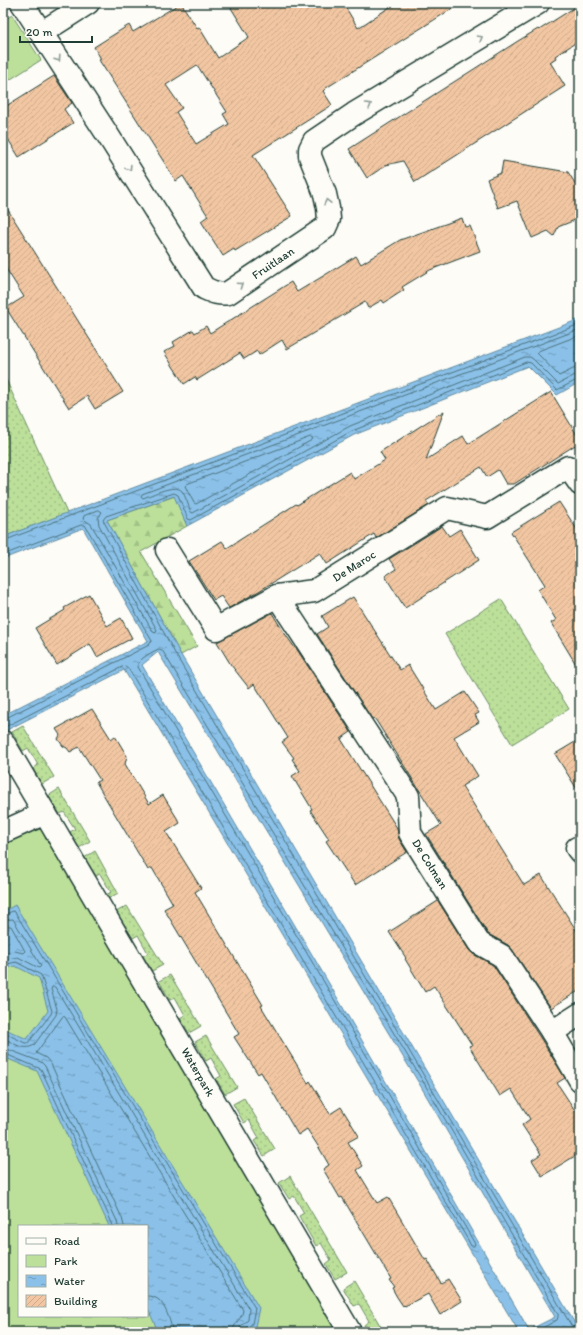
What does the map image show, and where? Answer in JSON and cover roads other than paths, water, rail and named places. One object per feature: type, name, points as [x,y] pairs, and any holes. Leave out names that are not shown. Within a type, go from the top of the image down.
[{"type":"street","name":"Fruitlaan","points":[[22,3],[40,33],[109,137],[204,288],[221,294],[228,293],[325,228],[329,219],[328,208],[325,194],[310,156],[310,149],[314,141],[354,114],[538,3]]},
{"type":"street","points":[[40,33],[88,3]]},
{"type":"street","name":"De Maroc","points":[[168,550],[216,629],[277,596],[314,591],[447,508],[487,517],[574,476]]},
{"type":"street","name":"De Colman","points":[[277,596],[408,796],[410,833],[479,943],[502,956],[552,1032],[580,1080]]},
{"type":"street","name":"Waterpark","points":[[4,744],[46,813],[350,1332]]},
{"type":"street","points":[[3,832],[46,813]]},
{"type":"street","points":[[552,1032],[580,1014]]},
{"type":"water","points":[[580,319],[580,382],[557,395],[528,366],[354,435],[187,526],[174,496],[107,520],[181,655],[580,1332],[519,1332],[124,670],[3,732],[3,715],[148,641],[83,528],[3,559],[3,537]],"holes":[[[158,652],[420,1085],[555,1317],[529,1330],[334,992],[142,665]]]},
{"type":"water","points":[[15,905],[259,1308],[255,1327],[245,1332],[157,1332],[148,1309],[148,1225],[109,1225],[37,1071],[3,1057],[3,1028],[27,1039],[48,1011],[39,978],[15,966],[3,969],[3,912]]}]
